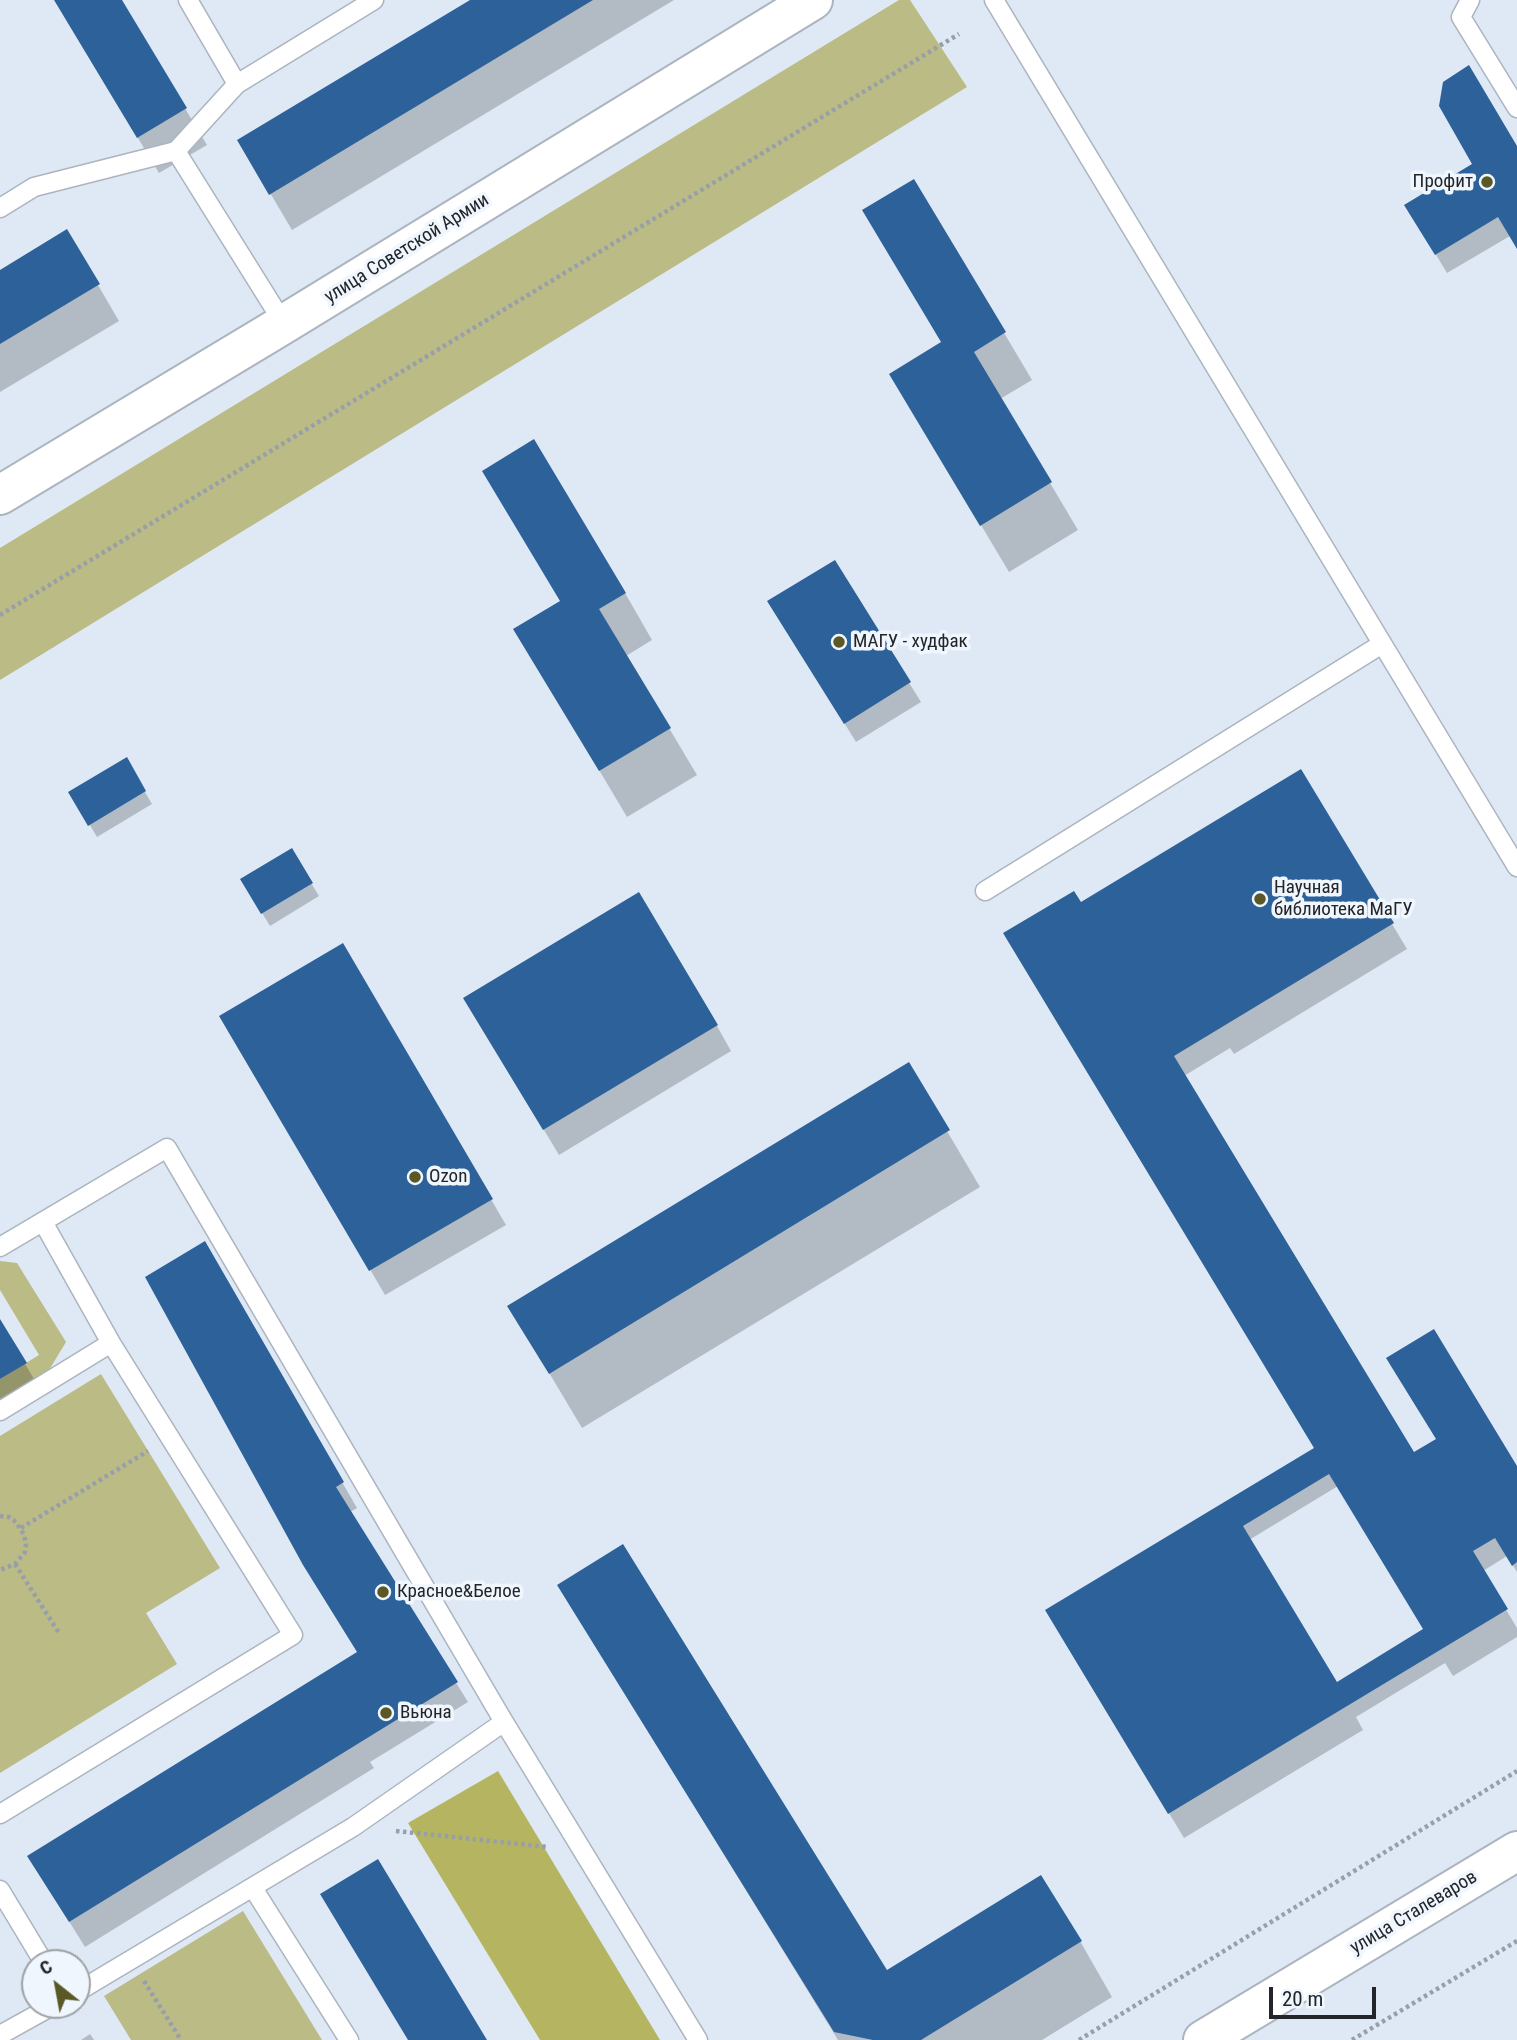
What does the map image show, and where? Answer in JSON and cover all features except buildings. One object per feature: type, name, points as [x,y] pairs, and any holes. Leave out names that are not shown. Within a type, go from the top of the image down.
[{"type":"main road","name":"улица Советской Армии","points":[[0,495],[813,0]]},
{"type":"main road","name":"улица Сталеваров","points":[[1203,2040],[1517,1851]]},
{"type":"lane","points":[[188,0],[237,84]]},
{"type":"lane","points":[[0,208],[34,187],[176,151],[237,84],[374,0]]},
{"type":"lane","points":[[994,0],[1517,866]]},
{"type":"lane","points":[[1469,0],[1461,17],[1517,108]]},
{"type":"lane","points":[[176,151],[284,324]]},
{"type":"lane","points":[[985,891],[1382,644]]},
{"type":"lane","points":[[0,1248],[167,1147],[504,1722],[698,2040]]},
{"type":"lane","points":[[0,1814],[293,1635],[111,1343],[43,1222]]},
{"type":"lane","points":[[0,1411],[111,1343]]},
{"type":"lane","points":[[91,1984],[353,1827],[504,1722]]},
{"type":"lane","points":[[253,1888],[349,2040]]},
{"type":"lane","points":[[0,1889],[36,1949]]},
{"type":"lane","points":[[0,2035],[29,2019]]},
{"type":"path","points":[[0,615],[959,34]]},
{"type":"path","points":[[21,1528],[148,1451]]},
{"type":"path","points":[[0,1516],[9,1517],[21,1528],[25,1552],[15,1564],[0,1570]]},
{"type":"path","points":[[15,1564],[59,1633]]},
{"type":"path","points":[[1079,2040],[1517,1771]]},
{"type":"path","points":[[353,1827],[584,1851]]},
{"type":"path","points":[[1352,2040],[1517,1941]]},
{"type":"path","points":[[131,1960],[181,2040]]},
{"type":"green space","points":[[899,0],[910,0],[967,87],[0,680],[0,548]]},
{"type":"green space","points":[[0,1261],[17,1263],[66,1342],[49,1370],[0,1400],[0,1379],[39,1355],[0,1290]]},
{"type":"green space","points":[[101,1374],[220,1568],[146,1613],[177,1664],[0,1773],[0,1436]]},
{"type":"green space","points":[[243,1911],[322,2040],[131,2040],[104,1996]]},
{"type":"shaded area","points":[[498,1771],[660,2040],[540,2040],[408,1823]]},
{"type":"place","name":"Профит","points":[[1487,182]]},
{"type":"place","name":"МАГУ - худфак","points":[[839,642]]},
{"type":"place","name":"Научная библиотека МаГУ","points":[[1260,899]]},
{"type":"place","name":"Ozon","points":[[415,1177]]},
{"type":"place","name":"Красное&Белое","points":[[383,1592]]},
{"type":"place","name":"Вьюна","points":[[386,1713]]}]
